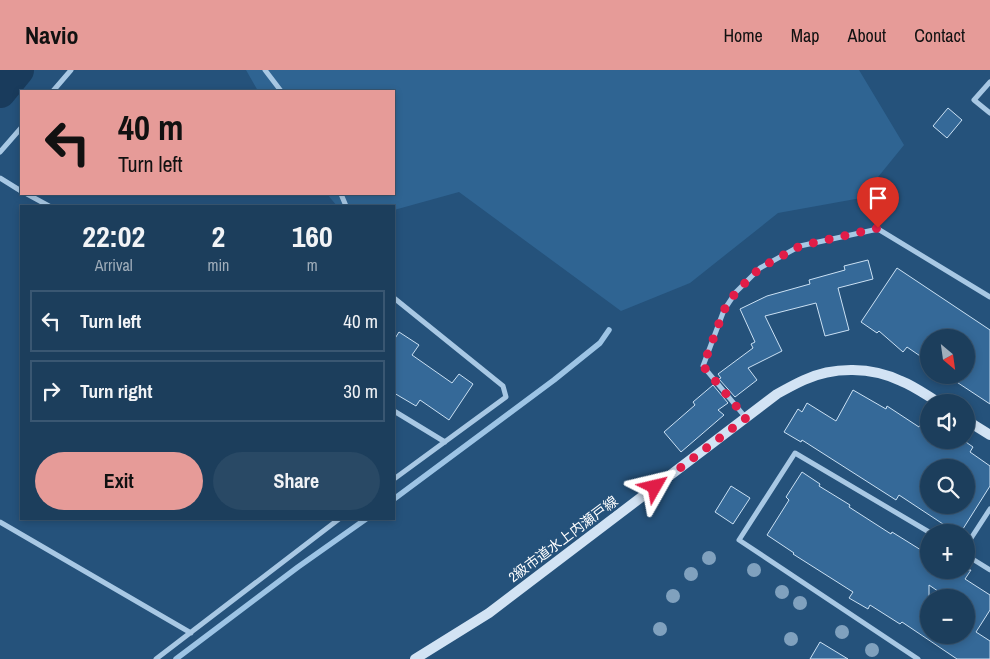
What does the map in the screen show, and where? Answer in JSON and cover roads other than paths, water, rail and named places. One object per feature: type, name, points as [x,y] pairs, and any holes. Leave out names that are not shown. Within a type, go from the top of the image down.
[{"type":"street","points":[[53,90],[71,70]]},
{"type":"street","points":[[265,70],[280,90]]},
{"type":"street","points":[[990,82],[974,100],[990,113]]},
{"type":"street","points":[[0,152],[20,129]]},
{"type":"street","points":[[0,178],[20,189]]},
{"type":"street","points":[[29,195],[47,205]]},
{"type":"street","points":[[746,418],[703,366],[724,310],[736,292],[760,268],[800,246],[878,228],[990,297]]},
{"type":"street","points":[[395,299],[503,386],[506,397],[395,478]]},
{"type":"street","name":"2級市道水上内瀬戸線","points":[[415,659],[489,613],[776,394],[805,379],[829,372],[849,370],[885,374],[924,394]]},
{"type":"street","points":[[395,412],[445,442]]},
{"type":"street","points":[[975,426],[990,435]]},
{"type":"street","points":[[918,659],[739,540],[796,453],[920,527]]},
{"type":"street","points":[[975,532],[990,509]]},
{"type":"street","points":[[156,659],[338,520]]},
{"type":"street","points":[[0,522],[190,633]]},
{"type":"street","points":[[975,561],[990,570]]},
{"type":"waterway","points":[[0,92],[18,70]]},
{"type":"waterway","points":[[395,498],[554,380],[600,343],[609,330]]},
{"type":"waterway","points":[[176,659],[298,567],[365,520]]}]
